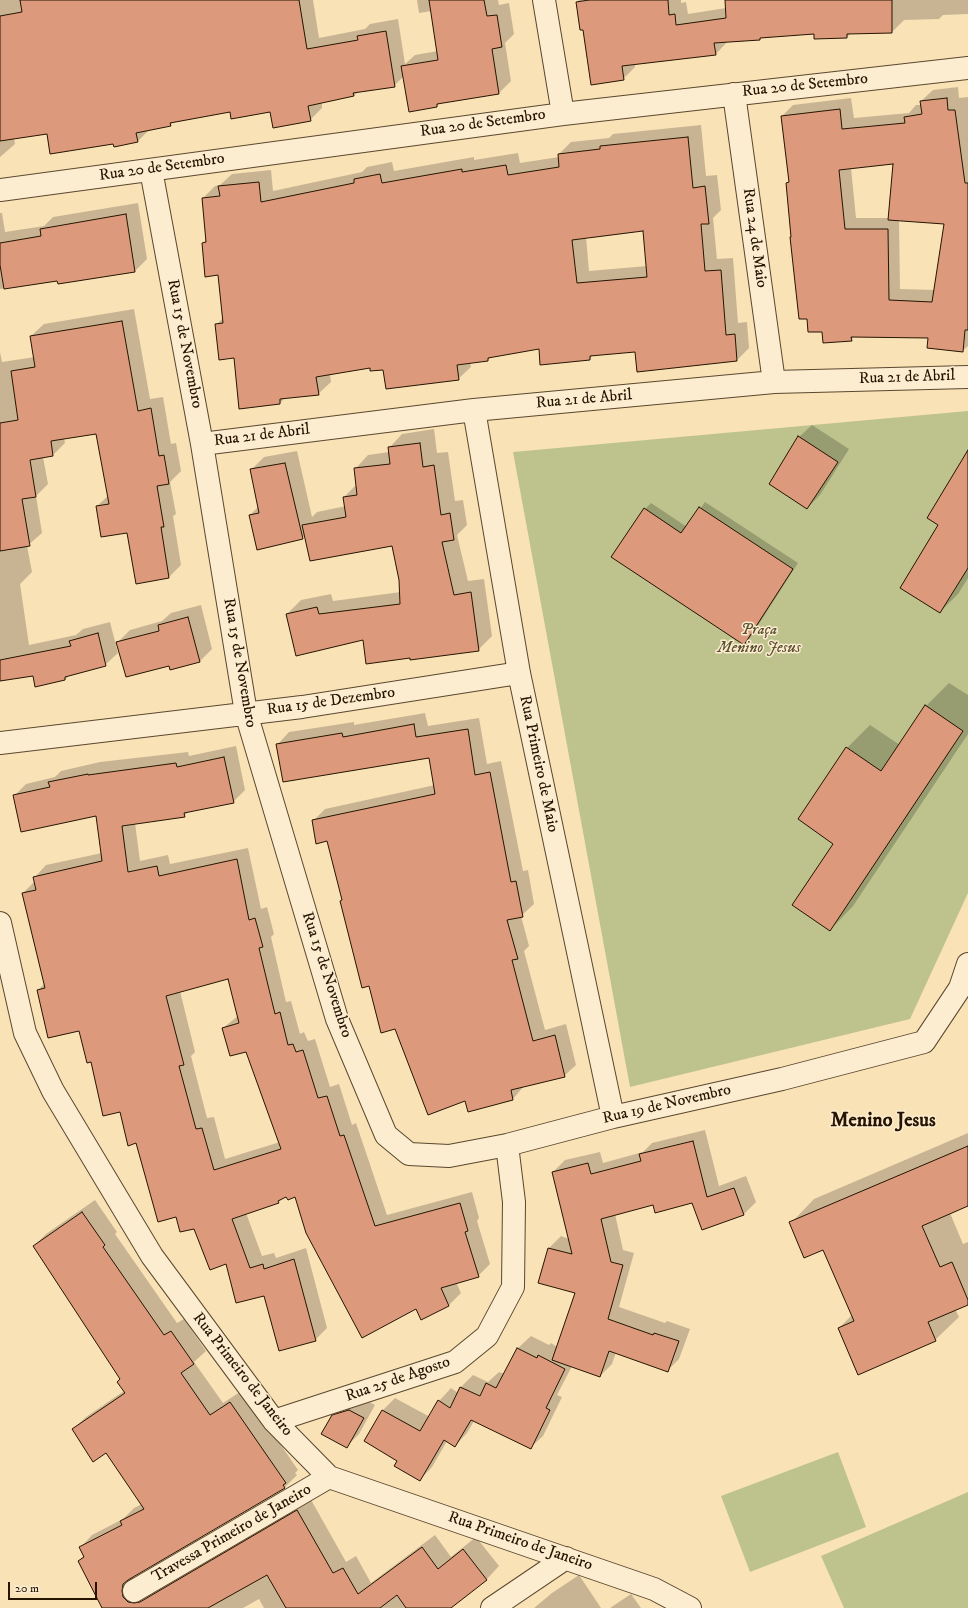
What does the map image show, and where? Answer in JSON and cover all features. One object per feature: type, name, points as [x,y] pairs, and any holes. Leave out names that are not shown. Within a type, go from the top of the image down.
[{"type":"street","points":[[544,0],[563,114]]},
{"type":"street","name":"Rua 20 de Setembro","points":[[0,190],[563,114],[968,68]]},
{"type":"street","name":"Rua 24 de Maio","points":[[734,94],[774,382]]},
{"type":"street","name":"Rua 15 de Novembro","points":[[151,170],[202,444],[246,713],[338,1019],[386,1135],[409,1154]]},
{"type":"street","name":"Rua 21 de Abril","points":[[202,444],[474,410],[774,382],[968,377]]},
{"type":"street","name":"Rua Primeiro de Maio","points":[[474,410],[519,673],[613,1117]]},
{"type":"street","name":"Rua 15 de Dezembro","points":[[0,743],[246,713],[302,708],[519,673]]},
{"type":"street","name":"Rua Primeiro de Janeiro","points":[[0,923],[25,1034],[53,1091],[152,1256],[274,1421],[329,1477],[654,1588],[690,1608]]},
{"type":"street","name":"Rua 19 de Novembro","points":[[409,1154],[449,1156],[506,1145],[613,1117],[782,1079],[924,1042],[960,988],[968,964]]},
{"type":"street","name":"Rua 25 de Agosto","points":[[274,1421],[455,1362],[487,1336],[513,1286],[514,1202],[506,1145]]},
{"type":"street","name":"Travessa Primeiro de Janeiro","points":[[134,1591],[329,1477]]},
{"type":"street","points":[[492,1608],[566,1558]]},
{"type":"green space","name":"Praça Menino Jesus","points":[[968,411],[968,893],[910,1019],[630,1087],[513,452]]},
{"type":"green space","points":[[838,1452],[866,1527],[750,1572],[721,1496]]},
{"type":"green space","points":[[968,1492],[968,1608],[844,1608],[821,1556]]},
{"type":"building","points":[[20,0],[299,0],[307,49],[358,40],[357,36],[386,31],[395,87],[353,93],[354,96],[308,106],[311,121],[273,128],[270,112],[231,119],[230,112],[170,123],[171,126],[136,133],[138,142],[114,147],[113,144],[50,154],[47,134],[0,141],[0,16],[22,12]]},
{"type":"building","points":[[429,0],[484,0],[487,16],[497,15],[502,47],[492,49],[499,94],[437,104],[437,107],[409,112],[401,66],[438,60]]},
{"type":"building","points":[[589,0],[668,0],[669,15],[675,14],[676,25],[726,18],[725,0],[892,0],[892,33],[847,34],[847,38],[814,39],[814,34],[714,43],[716,55],[622,66],[624,80],[591,85],[583,30],[580,30],[576,2]]},
{"type":"building","points":[[947,98],[948,110],[955,110],[965,183],[968,183],[968,330],[965,330],[963,352],[927,348],[928,338],[851,337],[852,341],[823,343],[822,332],[808,332],[807,319],[799,319],[786,183],[789,182],[781,116],[840,109],[842,129],[905,123],[904,117],[922,114],[920,101]],"holes":[[[893,164],[888,220],[944,224],[932,302],[889,300],[888,229],[845,229],[839,170]]]},
{"type":"building","points":[[688,137],[693,188],[705,186],[709,224],[701,224],[705,271],[721,270],[726,335],[735,334],[737,361],[637,372],[635,352],[590,356],[590,360],[540,365],[539,349],[488,358],[488,361],[457,365],[459,380],[386,389],[383,370],[370,371],[370,368],[316,377],[319,395],[280,399],[280,404],[239,409],[234,358],[219,360],[215,324],[223,323],[218,275],[205,277],[202,243],[206,242],[202,198],[220,196],[218,186],[259,182],[261,202],[354,183],[354,179],[380,174],[382,183],[462,169],[462,172],[506,165],[508,175],[559,167],[558,154],[600,149],[600,146]],"holes":[[[643,231],[647,277],[577,283],[572,240]]]},
{"type":"building","points":[[126,214],[135,272],[58,284],[57,281],[4,289],[0,265],[0,243],[41,236],[40,229]]},
{"type":"building","points":[[122,321],[138,411],[151,408],[159,456],[164,455],[169,484],[157,486],[164,527],[161,527],[169,578],[136,584],[127,533],[101,537],[96,506],[109,504],[96,434],[51,441],[53,456],[30,460],[36,497],[22,499],[30,546],[0,551],[0,423],[18,420],[11,371],[35,367],[30,336]]},
{"type":"building","points":[[798,436],[838,462],[807,509],[769,484]]},
{"type":"building","points":[[420,443],[423,467],[434,465],[441,515],[450,513],[454,540],[442,542],[454,595],[471,592],[479,651],[366,664],[363,640],[296,656],[286,614],[317,607],[319,614],[400,604],[399,580],[392,546],[310,561],[302,525],[346,517],[343,497],[357,495],[354,468],[390,464],[388,447]]},
{"type":"building","points":[[968,450],[968,568],[940,613],[900,588],[938,525],[927,518]]},
{"type":"building","points":[[285,463],[303,539],[257,550],[249,515],[259,513],[250,469]]},
{"type":"building","points":[[699,507],[793,569],[744,645],[611,557],[644,508],[681,533]]},
{"type":"building","points":[[188,617],[200,662],[170,670],[169,666],[126,677],[116,642],[159,631],[158,625]]},
{"type":"building","points":[[98,633],[106,666],[65,677],[65,680],[35,687],[33,676],[0,681],[0,660],[71,646],[69,641]]},
{"type":"building","points":[[925,705],[963,731],[830,931],[792,905],[833,844],[798,819],[846,747],[881,771]]},
{"type":"building","points":[[414,724],[416,737],[468,729],[475,775],[490,772],[511,882],[516,881],[523,917],[507,920],[518,959],[512,960],[533,1041],[555,1035],[565,1077],[511,1090],[513,1100],[468,1112],[465,1101],[428,1115],[395,1029],[381,1033],[369,986],[362,988],[340,901],[342,900],[327,841],[316,844],[312,820],[435,794],[429,758],[283,782],[276,744],[342,733],[343,737]]},
{"type":"building","points":[[224,757],[234,803],[184,813],[185,817],[122,826],[128,872],[157,866],[159,876],[237,859],[249,920],[255,918],[263,947],[259,948],[275,1014],[280,1012],[288,1045],[293,1044],[296,1052],[303,1050],[318,1098],[327,1096],[340,1136],[344,1135],[375,1226],[460,1203],[468,1231],[465,1232],[479,1277],[441,1288],[449,1306],[421,1320],[416,1309],[362,1338],[306,1233],[295,1197],[288,1200],[286,1197],[278,1201],[279,1203],[232,1219],[250,1268],[263,1264],[264,1269],[294,1259],[316,1341],[279,1351],[264,1296],[236,1303],[226,1264],[210,1270],[194,1229],[180,1232],[176,1217],[158,1222],[136,1143],[128,1146],[120,1112],[103,1116],[91,1062],[87,1063],[79,1031],[48,1038],[37,990],[45,988],[22,893],[36,890],[33,877],[102,861],[96,816],[21,832],[13,795],[50,787],[48,782],[88,774],[176,763],[177,767]],"holes":[[[228,979],[239,1023],[222,1028],[230,1056],[246,1052],[281,1149],[214,1170],[202,1128],[196,1129],[179,1066],[184,1065],[166,996]]]},
{"type":"building","points":[[693,1141],[707,1197],[734,1188],[744,1215],[702,1230],[692,1203],[655,1213],[653,1205],[601,1219],[611,1262],[623,1265],[608,1319],[653,1335],[654,1333],[679,1341],[668,1372],[609,1351],[600,1377],[552,1360],[575,1293],[538,1283],[548,1248],[572,1254],[552,1172],[588,1163],[591,1174],[641,1161],[639,1154]]},
{"type":"building","points":[[968,1146],[968,1206],[922,1226],[940,1267],[952,1262],[968,1300],[968,1305],[928,1322],[936,1341],[858,1375],[838,1328],[854,1321],[823,1250],[804,1258],[789,1222]]},
{"type":"building","points":[[82,1212],[105,1245],[103,1247],[164,1335],[171,1331],[194,1364],[181,1373],[210,1415],[230,1402],[286,1483],[283,1485],[285,1488],[128,1580],[123,1584],[122,1591],[123,1597],[128,1602],[140,1602],[297,1510],[333,1573],[343,1568],[358,1594],[422,1547],[438,1569],[463,1549],[487,1580],[451,1608],[406,1608],[397,1595],[380,1608],[286,1608],[267,1575],[208,1608],[102,1608],[78,1561],[84,1557],[79,1547],[122,1525],[120,1521],[144,1509],[106,1453],[93,1462],[72,1429],[125,1393],[117,1382],[120,1379],[33,1246]]},
{"type":"building","points":[[517,1348],[537,1358],[538,1355],[565,1369],[546,1408],[550,1410],[531,1449],[471,1420],[455,1447],[444,1440],[420,1481],[394,1466],[397,1461],[364,1441],[382,1410],[420,1431],[438,1400],[450,1408],[460,1387],[480,1396],[486,1383],[496,1388]]},
{"type":"building","points":[[349,1410],[364,1418],[347,1448],[321,1434],[332,1415]]},
{"type":"district","name":"Menino Jesus","points":[[883,1122]]}]
